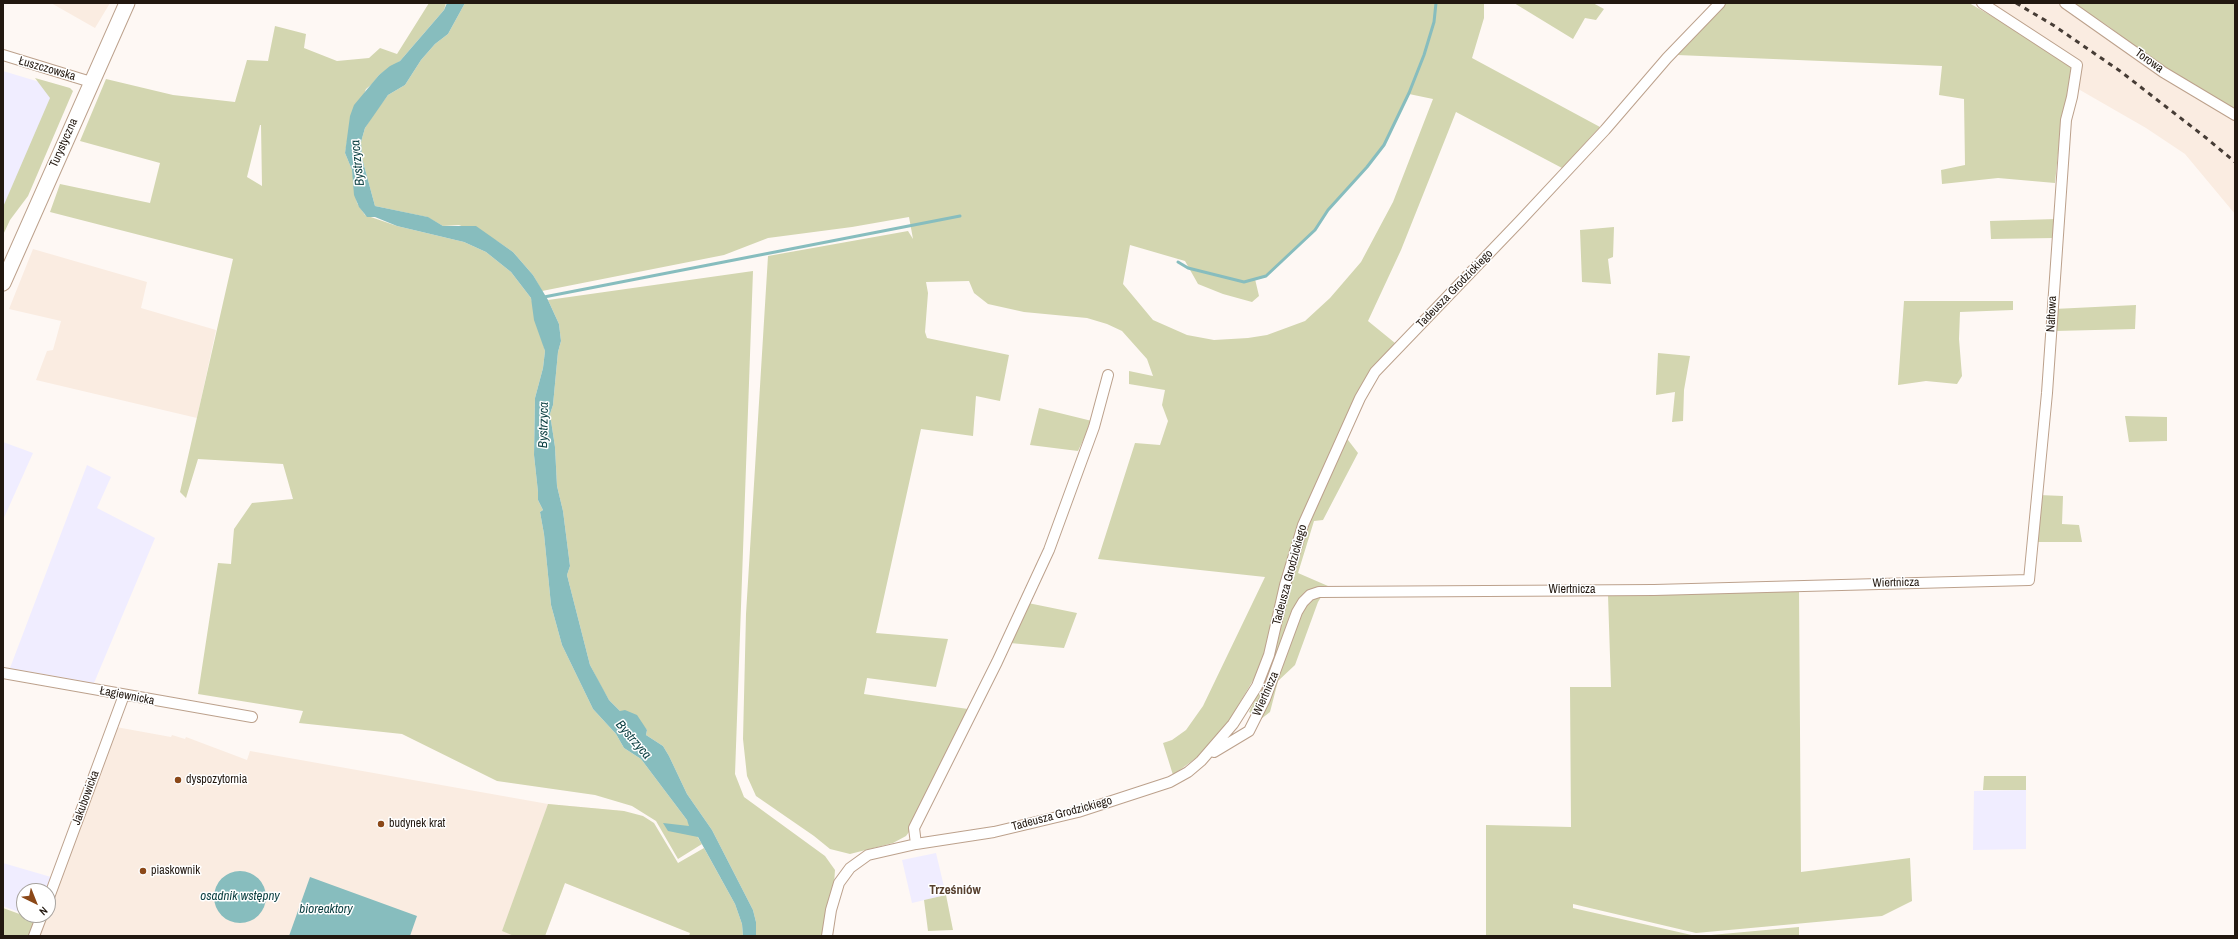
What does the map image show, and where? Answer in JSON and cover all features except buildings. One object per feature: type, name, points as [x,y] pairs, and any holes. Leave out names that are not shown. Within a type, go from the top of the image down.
[{"type":"main road","name":"Turystyczna","points":[[3,283],[127,3]]},
{"type":"street","name":"Tadeusza Grodzickiego","points":[[827,936],[835,892],[842,877],[862,858],[877,852],[916,844],[1018,827],[1103,804],[1175,780],[1193,768],[1210,751],[1233,724],[1257,686],[1269,655],[1285,585],[1303,525],[1360,398],[1375,372],[1520,221],[1605,130],[1667,58],[1720,3]]},
{"type":"street","name":"Naftowa","points":[[1982,3],[2077,65],[2072,97],[2066,120],[2047,393],[2029,580]]},
{"type":"street","name":"Torowa","points":[[2065,3],[2163,72],[2235,115]]},
{"type":"street","name":"Łuszczowska","points":[[3,55],[91,82]]},
{"type":"street","points":[[916,844],[914,828],[1008,641],[1049,550],[1094,427],[1108,375]]},
{"type":"street","name":"Wiertnicza","points":[[1210,751],[1214,752],[1248,731],[1265,700],[1297,612],[1306,599],[1319,592],[1654,590],[2029,580]]},
{"type":"street","name":"Łagiewnicka","points":[[3,673],[252,717]]},
{"type":"street","name":"Jakubowicka","points":[[54,883],[124,695]]},
{"type":"street","points":[[34,936],[39,923]]},
{"type":"shaded area","points":[[51,3],[110,3],[95,28]]},
{"type":"shaded area","points":[[1982,3],[2057,3],[2141,59],[2170,83],[2182,87],[2235,118],[2235,214],[2185,154],[2146,128],[2073,86]]},
{"type":"shaded area","points":[[3,71],[63,89],[3,219]]},
{"type":"shaded area","points":[[33,249],[147,282],[141,308],[216,330],[197,418],[36,380],[47,351],[53,350],[61,321],[9,309]]},
{"type":"shaded area","points":[[3,442],[33,453],[3,520]]},
{"type":"shaded area","points":[[87,465],[111,477],[97,508],[155,538],[94,683],[10,668]]},
{"type":"shaded area","points":[[116,727],[171,737],[172,735],[185,739],[186,737],[247,760],[250,751],[548,804],[624,811],[690,933],[565,883],[545,936],[38,936],[43,923],[56,923],[56,888]]},
{"type":"shaded area","points":[[2026,790],[2026,849],[1973,850],[1974,791]]},
{"type":"shaded area","points":[[936,853],[946,895],[912,903],[902,860]]},
{"type":"shaded area","points":[[3,863],[51,877],[49,883],[16,883],[16,911],[3,906]]},
{"type":"green space","points":[[429,3],[446,3],[444,10],[400,61],[379,75],[366,89],[348,136],[345,153],[352,170],[357,203],[365,215],[397,226],[464,242],[486,252],[511,272],[531,298],[545,351],[543,368],[535,398],[534,455],[538,500],[543,510],[540,512],[544,534],[551,605],[562,645],[593,709],[616,734],[624,748],[641,759],[687,820],[702,844],[678,859],[656,821],[632,806],[595,795],[497,781],[402,734],[299,723],[303,711],[198,694],[218,563],[231,564],[234,529],[252,503],[293,499],[283,464],[198,459],[186,498],[180,492],[233,259],[50,212],[60,184],[150,203],[160,163],[80,141],[106,79],[173,95],[235,102],[247,60],[268,61],[275,26],[306,34],[304,48],[337,61],[369,58],[380,48],[397,54]],"holes":[[[261,125],[262,186],[247,177]]]},
{"type":"green space","points":[[465,3],[1484,3],[1484,18],[1472,58],[1600,127],[1562,168],[1456,112],[1401,250],[1368,321],[1395,343],[1381,359],[1344,427],[1348,440],[1358,453],[1323,520],[1314,521],[1298,573],[1328,586],[1318,602],[1295,665],[1278,681],[1270,712],[1261,719],[1249,712],[1267,675],[1259,670],[1229,721],[1200,755],[1173,775],[1163,743],[1172,740],[1186,730],[1203,706],[1265,577],[1098,559],[1135,443],[1160,445],[1168,421],[1162,405],[1165,390],[1129,384],[1129,371],[1153,376],[1147,359],[1122,331],[1107,324],[1087,318],[1024,312],[988,304],[974,293],[969,281],[926,282],[928,293],[925,332],[927,338],[1009,355],[1000,401],[976,396],[973,436],[921,429],[876,633],[948,639],[936,687],[867,678],[864,694],[968,709],[912,828],[906,836],[893,843],[850,854],[830,849],[814,836],[756,796],[747,776],[743,739],[746,614],[768,256],[908,231],[913,239],[909,217],[852,227],[768,238],[724,255],[542,291],[533,275],[513,252],[497,241],[459,225],[443,226],[427,217],[375,206],[362,158],[361,142],[365,128],[388,95],[405,85],[421,60],[435,44],[448,34]],"holes":[[[1409,94],[1433,99],[1393,202],[1361,262],[1330,298],[1305,321],[1267,335],[1248,338],[1214,340],[1187,335],[1153,320],[1123,284],[1130,245],[1185,261],[1198,284],[1223,294],[1252,302],[1259,296],[1255,279],[1266,276],[1315,230],[1328,210],[1367,167],[1384,145]]]},
{"type":"green space","points":[[1514,3],[1593,3],[1604,9],[1596,20],[1585,18],[1573,39]]},
{"type":"green space","points":[[1725,3],[1969,3],[2077,65],[2068,113],[2062,113],[2055,183],[1998,178],[1942,184],[1941,170],[1965,165],[1964,99],[1939,95],[1942,66],[1677,55]]},
{"type":"green space","points":[[2073,3],[2235,3],[2235,111],[2158,64],[2108,26]]},
{"type":"green space","points":[[35,78],[70,88],[73,91],[28,196],[10,220],[3,235],[3,207],[50,98]]},
{"type":"green space","points":[[2056,219],[2054,238],[1991,239],[1990,221]]},
{"type":"green space","points":[[1614,227],[1613,257],[1608,259],[1611,284],[1582,282],[1580,230]]},
{"type":"green space","points":[[753,271],[735,774],[744,797],[825,856],[835,870],[834,885],[825,917],[823,936],[756,936],[756,922],[753,910],[712,830],[687,794],[663,746],[646,735],[647,730],[642,724],[620,711],[609,700],[590,665],[567,575],[570,566],[563,511],[557,486],[555,447],[550,414],[553,405],[558,352],[561,341],[559,324],[548,300]]},
{"type":"green space","points":[[1904,301],[2013,301],[2013,310],[1960,312],[1959,339],[1962,376],[1957,384],[1926,381],[1898,385]]},
{"type":"green space","points":[[2136,305],[2135,329],[2055,331],[2054,309]]},
{"type":"green space","points":[[1658,353],[1690,356],[1684,390],[1683,421],[1672,422],[1675,392],[1656,395]]},
{"type":"green space","points":[[1039,408],[1092,421],[1078,451],[1030,445]]},
{"type":"green space","points":[[2125,416],[2167,417],[2167,441],[2129,442]]},
{"type":"green space","points":[[2039,495],[2063,496],[2062,524],[2079,525],[2082,542],[2037,542]]},
{"type":"green space","points":[[1799,590],[1801,872],[1910,858],[1912,901],[1882,916],[1696,933],[1573,904],[1573,908],[1696,936],[1486,936],[1486,825],[1571,827],[1570,687],[1611,687],[1608,595]]},
{"type":"green space","points":[[1028,603],[1077,613],[1064,648],[1010,643]]},
{"type":"green space","points":[[1984,776],[2026,776],[2026,790],[1983,790]]},
{"type":"green space","points":[[548,804],[624,811],[643,816],[654,823],[678,863],[704,848],[735,904],[742,924],[743,936],[689,936],[690,933],[565,883],[545,936],[514,936],[502,931]]},
{"type":"green space","points":[[946,895],[953,930],[928,931],[924,900]]},
{"type":"green space","points":[[3,908],[16,913],[16,923],[35,923],[30,936],[3,936]]},
{"type":"green space","points":[[1799,927],[1799,936],[1700,936]]},
{"type":"water","name":"Bystrzyca","points":[[447,3],[465,3],[448,34],[435,44],[421,60],[405,85],[388,95],[365,128],[361,142],[362,158],[375,206],[428,217],[443,226],[476,226],[513,252],[533,275],[548,300],[559,324],[561,341],[558,352],[553,405],[550,414],[555,447],[557,486],[563,511],[570,566],[567,575],[590,665],[609,700],[620,711],[625,710],[637,715],[647,730],[646,735],[663,746],[687,794],[712,830],[753,910],[756,922],[756,936],[743,936],[742,924],[735,904],[698,837],[668,831],[663,823],[689,826],[687,820],[641,759],[624,748],[616,734],[593,709],[562,645],[551,605],[544,534],[540,512],[543,510],[538,500],[534,455],[535,398],[543,368],[545,351],[534,320],[531,298],[511,272],[486,252],[464,242],[397,226],[375,217],[367,217],[359,207],[354,195],[352,170],[345,153],[350,116],[354,105],[379,75],[390,66],[400,61],[444,10]]},
{"type":"water","name":"osadnik wstępny","points":[[240,871],[250,873],[258,879],[264,887],[266,897],[264,907],[258,915],[250,921],[240,923],[230,921],[222,915],[216,907],[214,897],[216,887],[222,879],[230,873]]},
{"type":"water","name":"bioreaktory","points":[[310,877],[417,916],[410,936],[289,936]]},
{"type":"waterway","points":[[1178,262],[1188,268],[1244,282],[1266,276],[1315,230],[1328,210],[1367,167],[1384,145],[1409,93],[1424,55],[1434,22],[1436,3]]},
{"type":"waterway","points":[[544,297],[960,216]]},
{"type":"railway","points":[[2016,3],[2053,25],[2120,71],[2235,162]]},
{"type":"place","name":"dyspozytornia","points":[[178,780]]},
{"type":"place","name":"budynek krat","points":[[381,824]]},
{"type":"place","name":"piaskownik","points":[[143,871]]},
{"type":"district","name":"Trześniów","points":[[955,891]]}]
